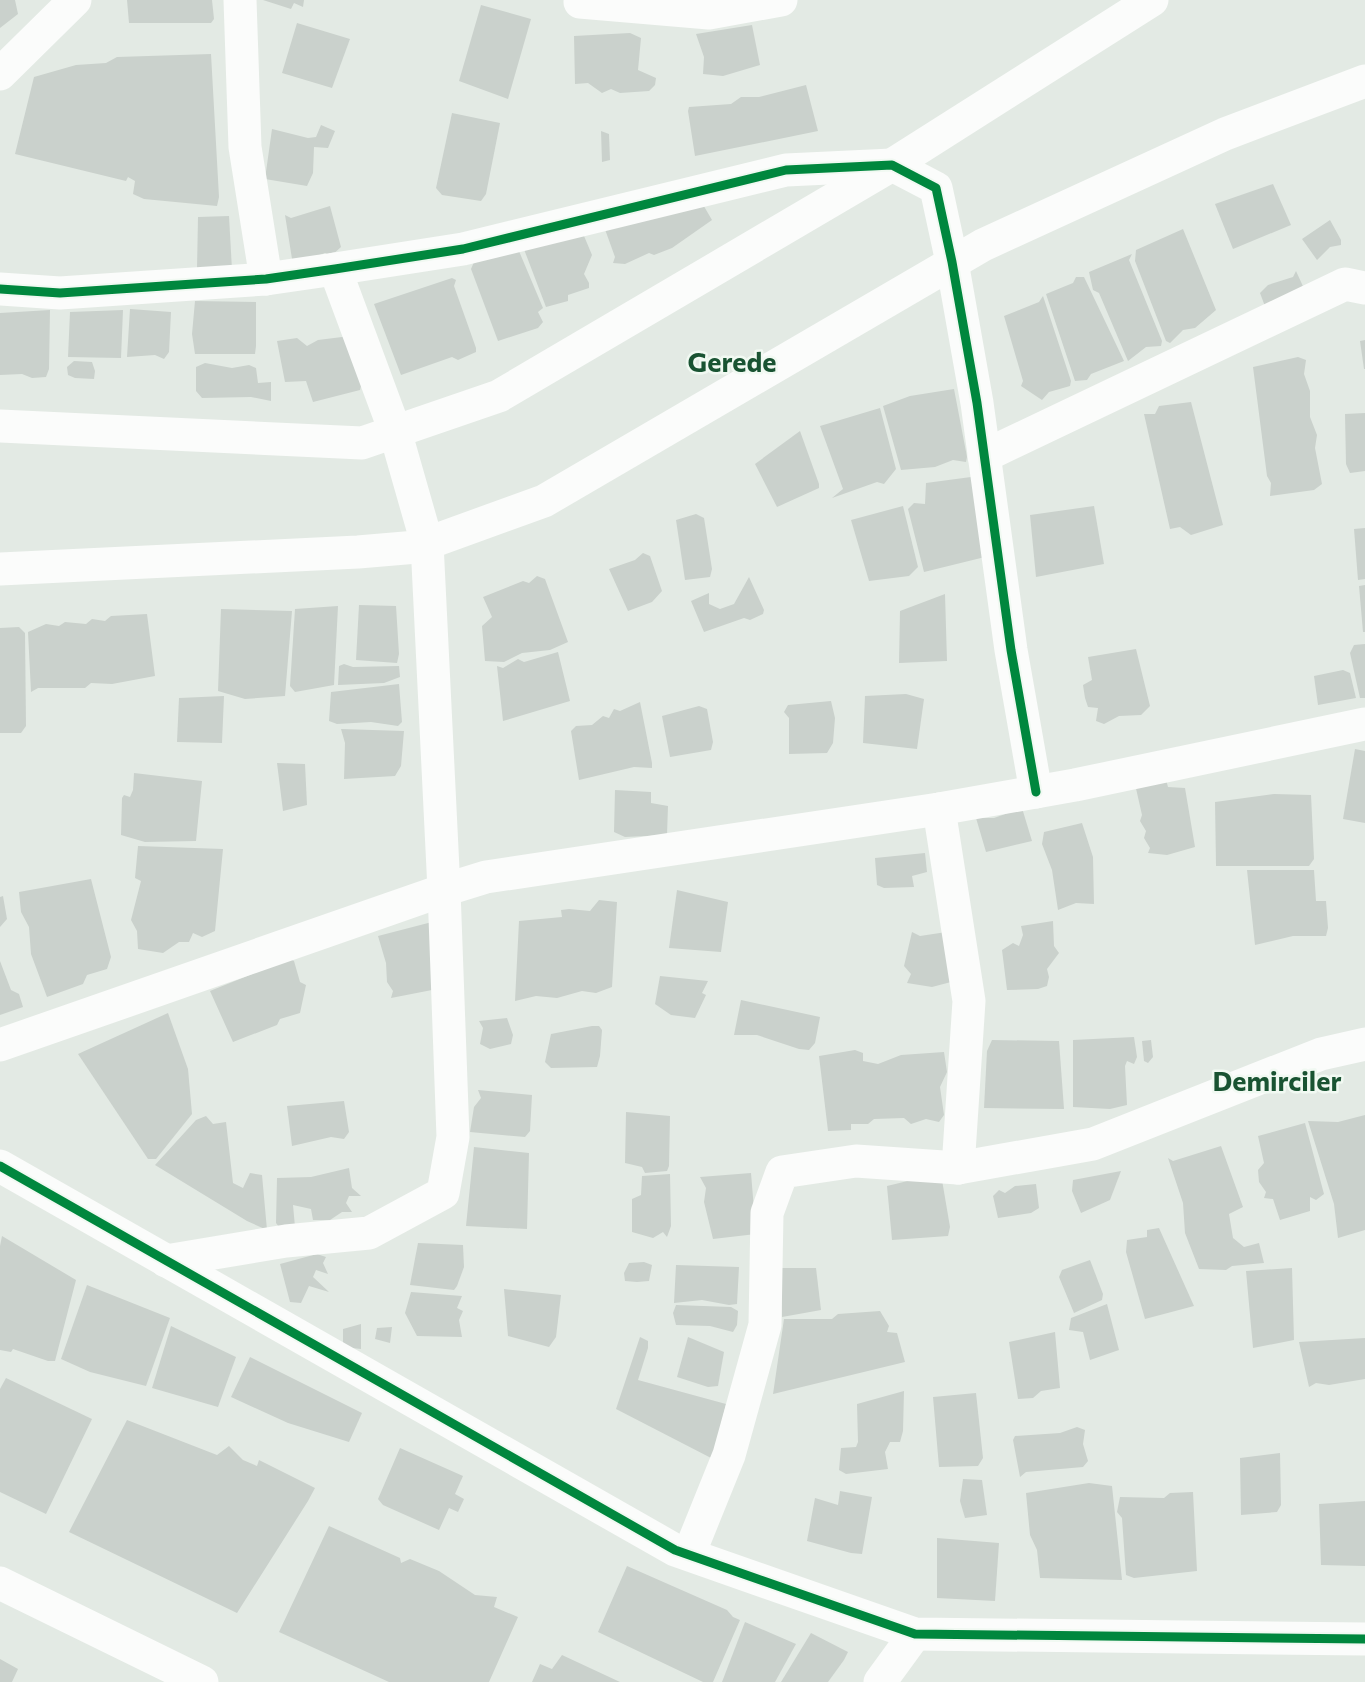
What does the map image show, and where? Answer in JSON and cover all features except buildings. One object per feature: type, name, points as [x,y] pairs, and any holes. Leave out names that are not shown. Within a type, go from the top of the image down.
[{"type":"street","points":[[240,0],[245,147],[266,279]]},
{"type":"street","points":[[575,1],[709,13],[781,0]]},
{"type":"street","points":[[0,426],[362,443],[499,396],[892,165],[1152,0]]},
{"type":"street","points":[[0,74],[68,3]]},
{"type":"street","points":[[0,569],[358,552],[417,547],[544,501],[983,244],[1225,134],[1365,81]]},
{"type":"street","points":[[0,289],[60,293],[266,279],[463,249],[786,170],[892,165],[936,188],[952,262],[977,403],[1011,650],[1036,792]]},
{"type":"street","points":[[166,1261],[286,1241],[369,1233],[443,1193],[453,1137],[444,890],[427,543],[395,431],[335,269]]},
{"type":"street","points":[[984,456],[1345,284],[1365,288]]},
{"type":"street","points":[[0,1045],[486,877],[939,809],[1036,792],[1365,724]]},
{"type":"street","points":[[939,809],[969,1001],[958,1168]]},
{"type":"street","points":[[689,1554],[729,1455],[765,1325],[767,1213],[782,1172],[856,1161],[958,1168],[1093,1144],[1321,1054],[1365,1044]]},
{"type":"street","points":[[0,1166],[675,1550],[915,1634],[1365,1639]]},
{"type":"street","points":[[0,1583],[202,1682]]},
{"type":"street","points":[[880,1682],[915,1634]]},
{"type":"cycle path","points":[[0,289],[60,293],[266,279],[463,249],[786,170],[892,165],[936,188],[952,262],[977,403],[1011,650],[1036,792]]},
{"type":"cycle path","points":[[0,1166],[675,1550],[915,1634],[1365,1639]]},
{"type":"district","name":"Gerede","points":[[732,361]]},
{"type":"district","name":"Demirciler","points":[[1277,1080]]}]
